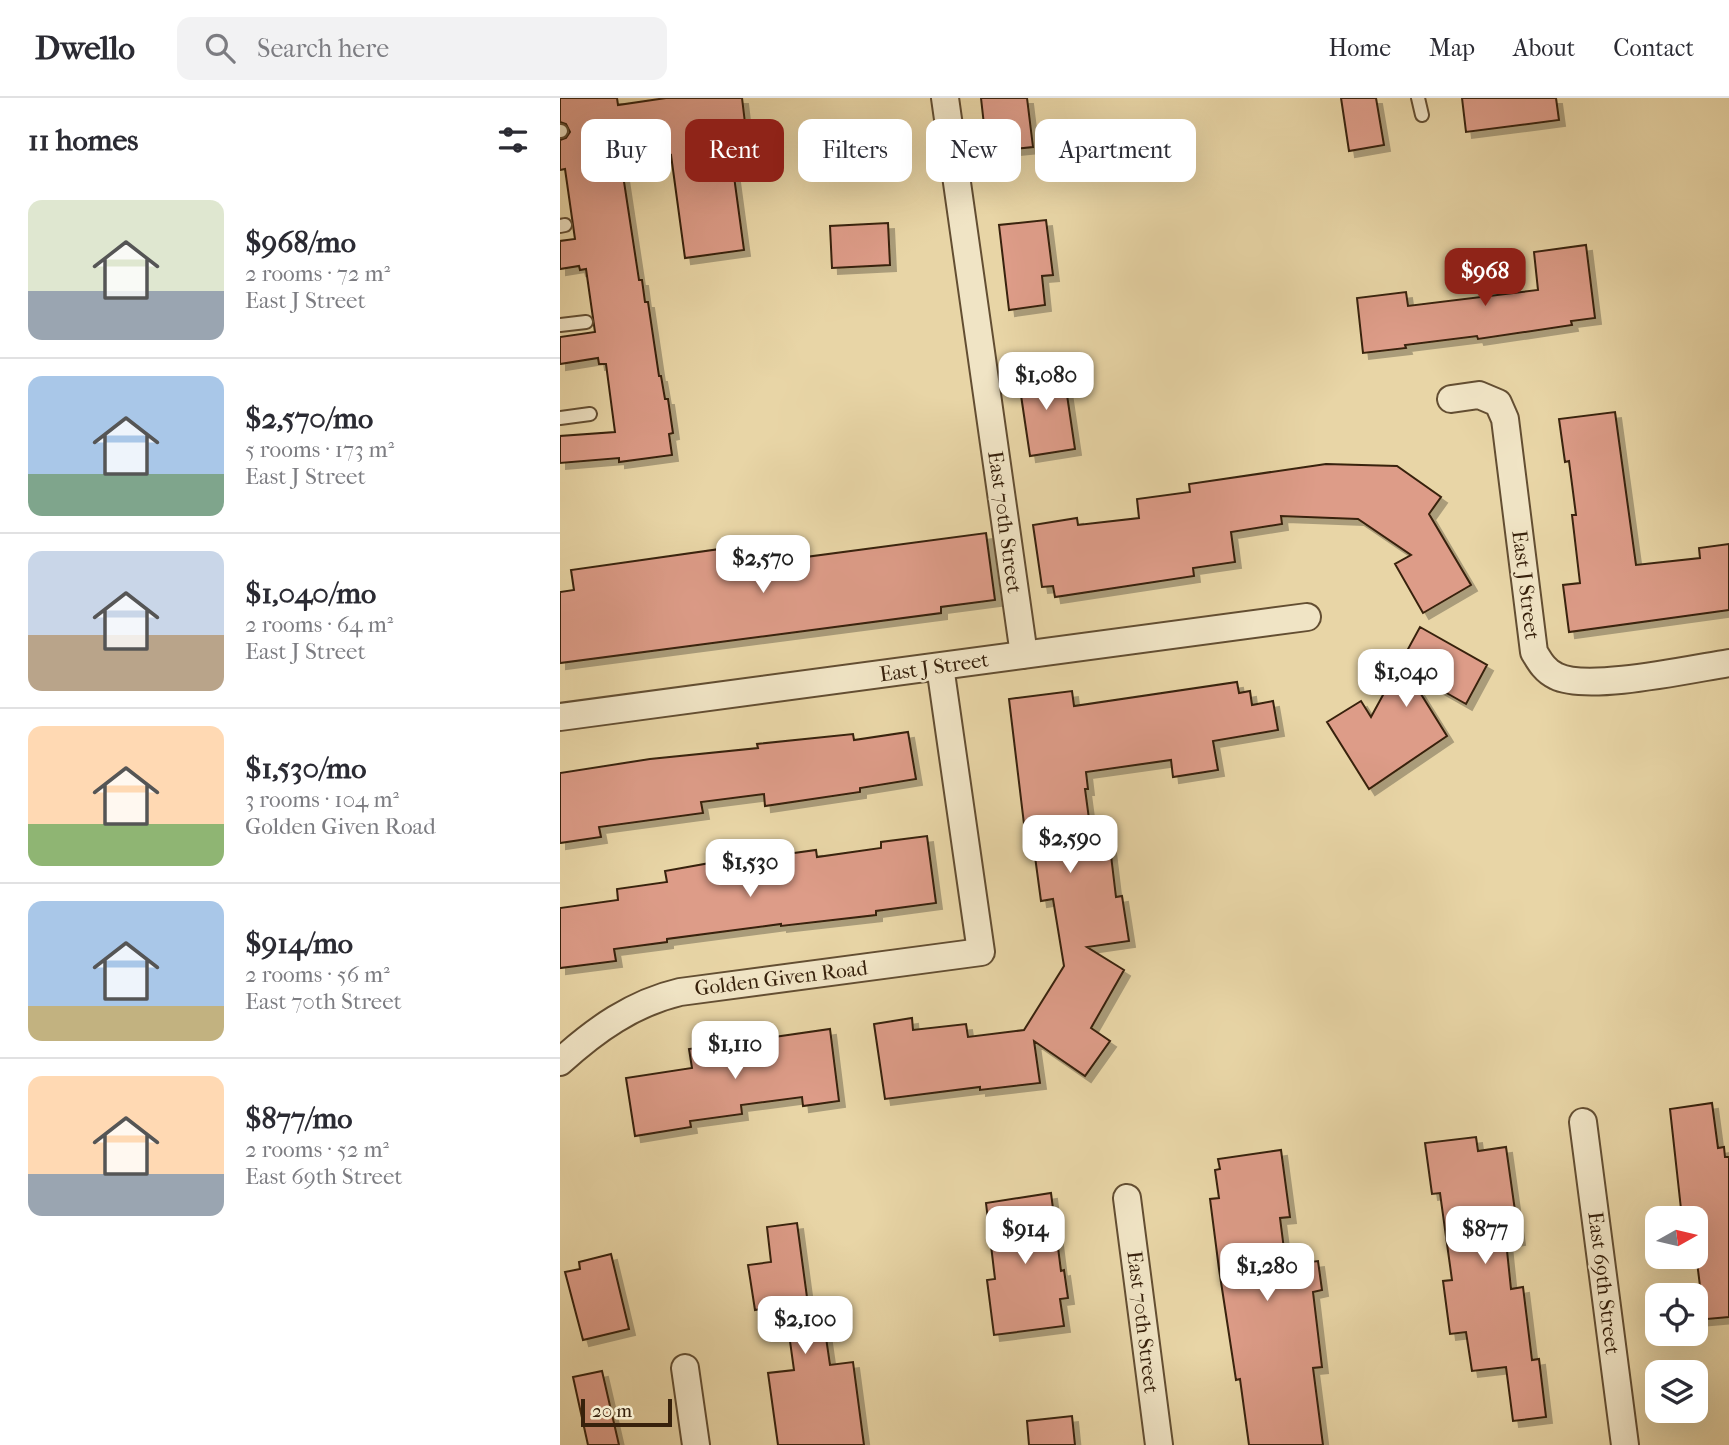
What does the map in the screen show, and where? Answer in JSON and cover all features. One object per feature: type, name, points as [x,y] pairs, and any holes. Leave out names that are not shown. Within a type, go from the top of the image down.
[{"type":"street","name":"East 70th Street","points":[[945,98],[1024,655]]},
{"type":"street","name":"East J Street","points":[[1451,399],[1479,395],[1498,402],[1505,419],[1534,652],[1546,670],[1558,678],[1576,682],[1611,681],[1729,663]]},
{"type":"street","name":"East J Street","points":[[560,717],[1307,617]]},
{"type":"street","name":"Golden Given Road","points":[[560,1062],[608,1022],[663,996],[981,952],[940,666]]},
{"type":"street","name":"East 69th Street","points":[[1583,1122],[1625,1445]]},
{"type":"street","name":"East 70th Street","points":[[1127,1198],[1159,1445]]},
{"type":"street","points":[[685,1368],[696,1445]]},
{"type":"lane","points":[[1418,98],[1422,115]]},
{"type":"lane","points":[[560,325],[586,322]]},
{"type":"lane","points":[[560,418],[590,414]]},
{"type":"building","points":[[560,98],[617,98],[618,105],[666,98],[742,98],[745,119],[685,119],[685,182],[735,182],[744,250],[685,258],[671,155],[671,119],[581,119],[581,182],[624,182],[639,280],[642,280],[645,302],[648,302],[659,376],[665,399],[668,399],[673,433],[669,434],[672,455],[619,462],[619,458],[560,463],[560,436],[615,432],[606,364],[599,364],[598,358],[560,364],[560,337],[595,332],[586,269],[580,270],[579,266],[560,269],[560,241],[575,239],[565,169],[560,170],[560,140],[566,138],[570,132],[566,124],[560,122]]},
{"type":"building","points":[[981,98],[1027,98],[1033,147],[1021,148],[1021,119],[983,119]]},
{"type":"building","points":[[1341,98],[1376,98],[1384,145],[1349,151]]},
{"type":"building","points":[[1462,98],[1556,98],[1559,120],[1466,132]]},
{"type":"building","points":[[1046,220],[1053,275],[1042,276],[1045,305],[1009,310],[999,225]]},
{"type":"building","points":[[888,223],[890,265],[832,268],[830,226]]},
{"type":"building","points":[[1586,245],[1595,318],[1571,321],[1572,325],[1478,339],[1477,336],[1405,345],[1406,348],[1363,353],[1357,298],[1406,292],[1408,306],[1538,290],[1534,252]]},
{"type":"building","points":[[1063,368],[1075,449],[1030,456],[1018,375]]},
{"type":"building","points":[[1615,412],[1636,565],[1700,558],[1699,548],[1729,544],[1729,610],[1569,632],[1563,585],[1580,583],[1572,515],[1576,515],[1569,461],[1565,462],[1559,419]]},
{"type":"building","points":[[1326,464],[1397,466],[1441,497],[1429,514],[1471,585],[1423,613],[1395,564],[1411,555],[1358,519],[1281,516],[1282,524],[1231,532],[1235,562],[1193,568],[1194,576],[1055,597],[1053,586],[1042,587],[1033,525],[1077,518],[1078,525],[1139,518],[1137,499],[1190,492],[1189,484]]},
{"type":"building","points":[[986,533],[995,600],[941,607],[941,613],[560,663],[560,592],[574,590],[571,570],[720,549],[721,556],[774,549],[775,561]]},
{"type":"building","points":[[1420,627],[1487,665],[1466,704],[1406,670],[1447,736],[1369,789],[1327,722],[1361,701],[1371,717]]},
{"type":"building","points":[[1237,682],[1239,693],[1250,691],[1252,705],[1273,701],[1278,730],[1213,741],[1218,770],[1173,777],[1171,760],[1086,772],[1088,789],[1085,789],[1093,849],[1110,847],[1116,897],[1122,896],[1129,941],[1087,947],[1124,970],[1091,1028],[1110,1041],[1085,1076],[1034,1041],[1040,1083],[980,1090],[980,1087],[885,1099],[874,1024],[912,1018],[913,1030],[966,1024],[968,1037],[1024,1030],[1064,966],[1053,899],[1041,901],[1034,849],[1027,849],[1009,699],[1072,691],[1074,706]]},
{"type":"building","points":[[908,732],[916,779],[860,788],[860,792],[765,806],[764,794],[701,802],[703,813],[599,827],[601,837],[560,843],[560,773],[650,759],[758,748],[757,744],[853,734],[854,740]]},
{"type":"building","points":[[927,836],[936,903],[876,911],[876,915],[667,939],[667,942],[614,949],[616,961],[560,968],[560,908],[618,900],[617,889],[667,882],[665,871],[710,863],[711,868],[773,860],[772,856],[816,850],[817,857],[881,848],[881,842]]},
{"type":"building","points":[[830,1029],[839,1101],[803,1106],[802,1097],[741,1105],[742,1114],[690,1121],[691,1127],[635,1136],[626,1078],[692,1068],[689,1049]]},
{"type":"building","points":[[1712,1103],[1718,1148],[1724,1147],[1725,1157],[1729,1157],[1729,1317],[1708,1319],[1708,1283],[1700,1283],[1698,1269],[1708,1269],[1708,1206],[1681,1206],[1670,1109]]},
{"type":"building","points":[[1476,1137],[1478,1151],[1506,1147],[1519,1239],[1506,1241],[1511,1289],[1523,1287],[1532,1360],[1539,1359],[1546,1417],[1513,1421],[1506,1367],[1472,1371],[1466,1332],[1450,1334],[1443,1281],[1452,1280],[1440,1193],[1432,1194],[1425,1143]]},
{"type":"building","points":[[1281,1150],[1290,1217],[1280,1218],[1286,1265],[1318,1261],[1322,1290],[1313,1292],[1322,1367],[1313,1368],[1323,1445],[1249,1445],[1240,1379],[1236,1380],[1219,1269],[1210,1199],[1219,1198],[1215,1170],[1220,1169],[1218,1159]]},
{"type":"building","points":[[1051,1193],[1061,1271],[1064,1270],[1068,1298],[1060,1299],[1064,1326],[994,1335],[987,1280],[995,1279],[986,1203]]},
{"type":"building","points":[[797,1223],[809,1312],[822,1310],[830,1365],[853,1362],[864,1445],[778,1445],[768,1373],[794,1370],[785,1305],[755,1310],[748,1265],[771,1262],[767,1227]]},
{"type":"building","points":[[611,1254],[629,1329],[583,1340],[565,1272],[580,1269],[579,1262]]},
{"type":"building","points":[[602,1371],[619,1445],[588,1445],[573,1377]]},
{"type":"building","points":[[1072,1416],[1075,1445],[1029,1445],[1027,1421]]}]
